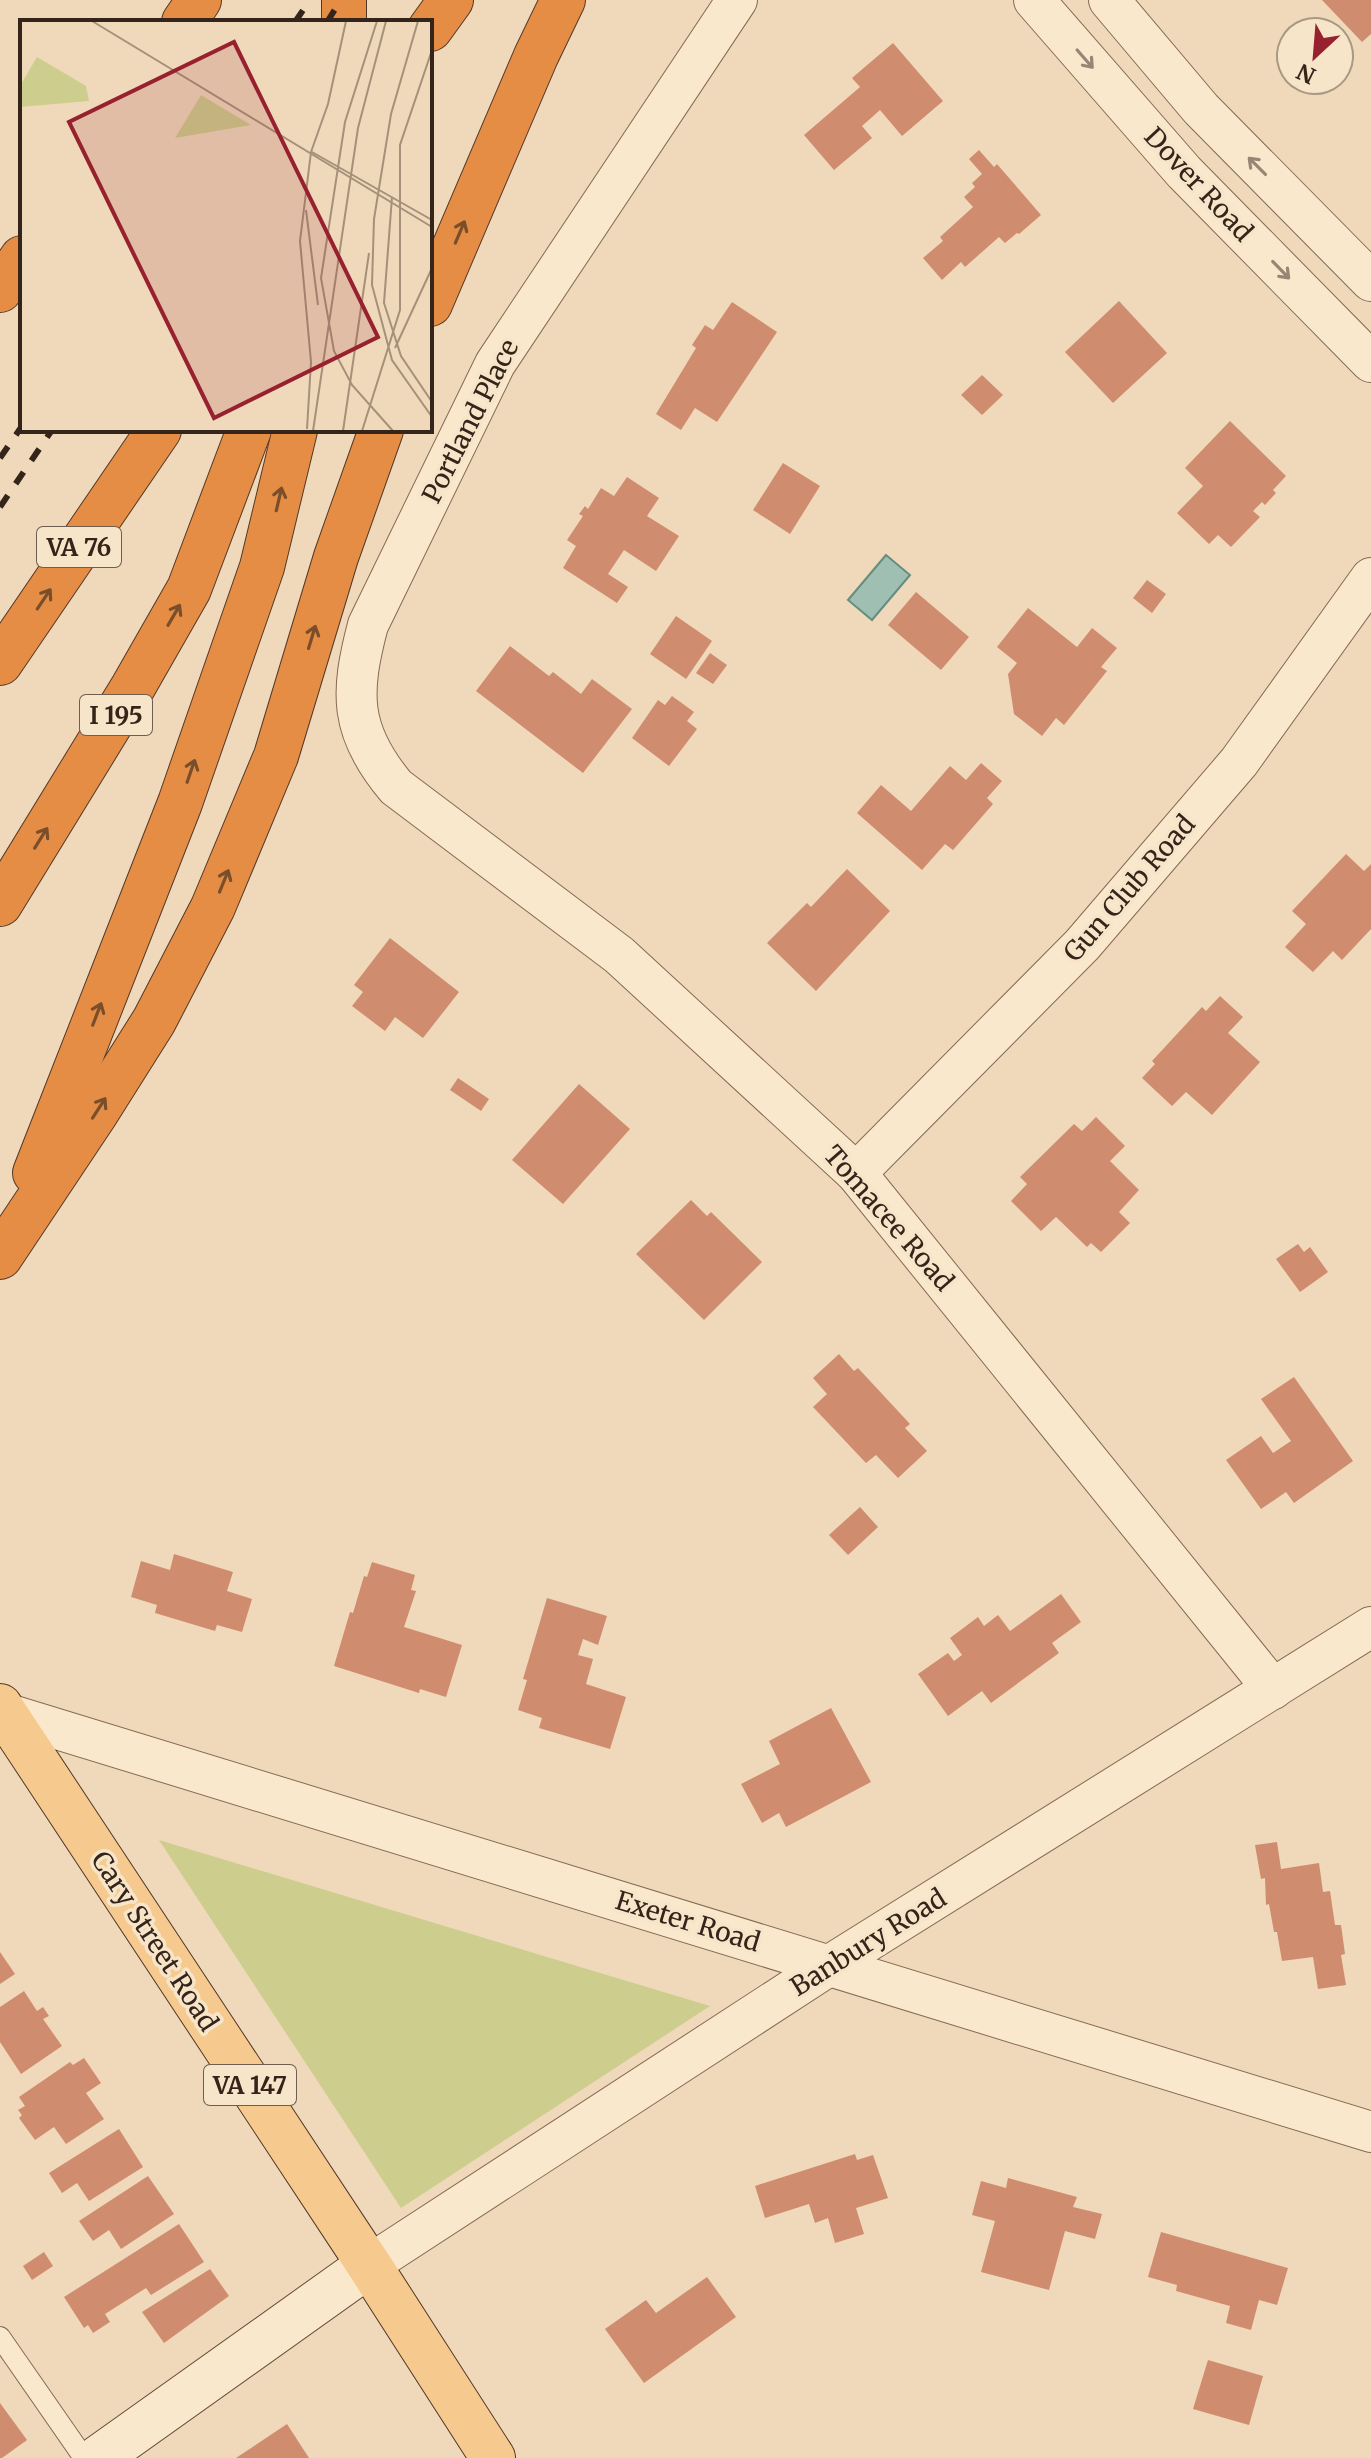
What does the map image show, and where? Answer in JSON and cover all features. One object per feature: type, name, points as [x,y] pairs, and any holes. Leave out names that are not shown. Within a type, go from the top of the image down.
[{"type":"highway","points":[[185,20],[199,0]]},
{"type":"highway","points":[[432,26],[451,0]]},
{"type":"highway","points":[[432,299],[517,98],[563,0]]},
{"type":"highway","points":[[0,290],[20,261]]},
{"type":"highway","name":"VA 76","points":[[0,663],[158,432]]},
{"type":"highway","name":"I 195","points":[[0,904],[133,687],[189,589],[248,432]]},
{"type":"highway","points":[[4,1250],[180,803],[262,567],[295,432]]},
{"type":"highway","points":[[4,1250],[154,1021],[213,907],[276,756],[336,557],[380,432]]},
{"type":"main road","name":"Cary Street Road","points":[[2,1709],[493,2458]]},
{"type":"street","name":"Portland Place","points":[[396,787],[374,761],[362,733],[356,697],[357,667],[368,625],[495,364],[737,0]]},
{"type":"street","name":"Dover Road","points":[[1034,0],[1184,172],[1371,362]]},
{"type":"street","name":"Dover Road","points":[[1109,0],[1201,109],[1371,281]]},
{"type":"street","name":"Gun Club Road","points":[[856,1173],[1082,945],[1239,762],[1371,578]]},
{"type":"street","name":"Tomacee Road","points":[[396,787],[619,955],[856,1173],[1273,1689]]},
{"type":"street","name":"Banbury Road","points":[[369,2265],[830,1965],[1371,1627]]},
{"type":"street","name":"Exeter Road","points":[[2,1709],[1371,2132]]},
{"type":"street","points":[[98,2458],[369,2265]]},
{"type":"lane","points":[[0,2337],[84,2458]]},
{"type":"green space","points":[[159,1840],[710,2006],[401,2208]]},
{"type":"shaded area","points":[[886,555],[910,575],[872,620],[848,600]]},
{"type":"building","points":[[1322,0],[1371,0],[1371,34],[1362,42],[1355,35],[1355,16],[1337,16]]},
{"type":"building","points":[[893,43],[943,101],[902,136],[880,110],[862,126],[872,138],[834,170],[804,135],[860,87],[852,78]]},
{"type":"building","points":[[979,150],[994,167],[997,164],[1041,215],[1005,243],[999,237],[965,267],[961,262],[942,280],[923,258],[943,241],[940,237],[973,207],[964,197],[975,187],[972,183],[982,174],[969,159]]},
{"type":"building","points":[[1119,301],[1167,353],[1113,403],[1065,352]]},
{"type":"building","points":[[732,302],[777,332],[717,422],[695,408],[681,430],[656,414],[696,348],[692,345],[705,325],[713,330]]},
{"type":"building","points":[[982,375],[1003,395],[982,415],[961,395]]},
{"type":"building","points":[[1230,421],[1286,476],[1265,505],[1262,502],[1253,511],[1260,517],[1231,547],[1218,535],[1209,544],[1177,513],[1203,486],[1185,468]]},
{"type":"building","points":[[783,463],[820,486],[790,534],[753,510]]},
{"type":"building","points":[[627,477],[659,498],[647,516],[679,536],[656,571],[624,550],[608,574],[628,587],[617,603],[563,568],[576,546],[567,540],[583,516],[579,514],[585,506],[588,509],[601,488],[614,496]]},
{"type":"building","points":[[1147,580],[1166,594],[1152,613],[1133,598]]},
{"type":"building","points":[[916,592],[969,637],[941,670],[888,625]]},
{"type":"building","points":[[1028,608],[1077,647],[1092,628],[1117,648],[1101,667],[1107,671],[1064,725],[1056,718],[1042,736],[1014,714],[1008,674],[1017,663],[997,647]]},
{"type":"building","points":[[676,616],[712,641],[686,679],[650,654]]},
{"type":"building","points":[[510,646],[549,676],[553,672],[581,694],[592,679],[632,709],[583,773],[476,691]]},
{"type":"building","points":[[710,653],[727,665],[713,684],[696,673]]},
{"type":"building","points":[[672,696],[694,712],[687,721],[697,729],[669,766],[632,738],[658,700],[665,705]]},
{"type":"building","points":[[981,763],[1002,781],[987,798],[993,804],[953,850],[945,844],[922,870],[857,813],[881,785],[911,811],[950,766],[966,780]]},
{"type":"building","points":[[1346,854],[1364,871],[1371,864],[1371,929],[1342,960],[1333,951],[1313,972],[1285,947],[1306,924],[1292,911]]},
{"type":"building","points":[[847,869],[890,911],[816,991],[767,943],[807,903],[811,907]]},
{"type":"building","points":[[390,938],[459,992],[423,1038],[395,1017],[385,1031],[352,1006],[363,992],[354,985]]},
{"type":"building","points":[[1220,996],[1243,1017],[1228,1033],[1260,1062],[1212,1115],[1186,1092],[1172,1106],[1142,1078],[1155,1064],[1152,1061],[1202,1007],[1206,1011]]},
{"type":"building","points":[[458,1078],[489,1099],[481,1111],[450,1090]]},
{"type":"building","points":[[579,1084],[630,1129],[563,1204],[512,1160]]},
{"type":"building","points":[[1096,1117],[1125,1146],[1110,1161],[1139,1190],[1119,1212],[1130,1223],[1101,1252],[1091,1243],[1087,1247],[1056,1217],[1041,1231],[1011,1201],[1027,1184],[1020,1177],[1074,1124],[1082,1131]]},
{"type":"building","points":[[691,1200],[707,1216],[711,1212],[762,1262],[704,1320],[636,1254]]},
{"type":"building","points":[[1298,1244],[1304,1252],[1310,1247],[1328,1272],[1300,1292],[1276,1259]]},
{"type":"building","points":[[839,1354],[854,1371],[858,1368],[910,1424],[905,1428],[927,1451],[898,1478],[876,1455],[866,1463],[813,1407],[827,1394],[813,1378]]},
{"type":"building","points":[[1294,1377],[1353,1461],[1294,1503],[1286,1492],[1261,1509],[1226,1460],[1261,1436],[1273,1453],[1291,1441],[1261,1399]]},
{"type":"building","points":[[860,1507],[878,1527],[848,1555],[829,1535]]},
{"type":"building","points":[[174,1554],[233,1572],[227,1591],[252,1599],[242,1632],[217,1625],[215,1631],[155,1613],[157,1605],[131,1597],[141,1561],[170,1570]]},
{"type":"building","points":[[372,1562],[415,1575],[411,1590],[416,1591],[404,1627],[462,1645],[446,1697],[420,1689],[419,1693],[334,1666],[350,1612],[353,1613],[364,1576],[367,1577]]},
{"type":"building","points":[[1061,1594],[1081,1622],[1052,1643],[1059,1653],[991,1703],[982,1691],[948,1716],[918,1674],[948,1653],[954,1661],[962,1655],[950,1638],[978,1617],[984,1626],[998,1615],[1010,1631]]},
{"type":"building","points":[[547,1598],[607,1616],[598,1645],[583,1639],[578,1655],[593,1659],[586,1684],[626,1697],[610,1749],[539,1728],[542,1718],[518,1710],[527,1680],[523,1679]]},
{"type":"building","points":[[831,1708],[871,1782],[786,1827],[779,1813],[762,1823],[741,1784],[780,1764],[769,1741]]},
{"type":"building","points":[[1277,1842],[1281,1869],[1319,1863],[1323,1892],[1330,1891],[1335,1925],[1341,1925],[1345,1954],[1341,1955],[1346,1985],[1318,1989],[1313,1957],[1282,1961],[1269,1904],[1266,1905],[1265,1878],[1261,1879],[1255,1845]]},
{"type":"building","points":[[0,1952],[15,1974],[0,1984]]},
{"type":"building","points":[[24,1991],[37,2011],[43,2007],[49,2016],[43,2019],[62,2046],[21,2074],[0,2042],[0,2007]]},
{"type":"building","points":[[84,2058],[101,2083],[86,2093],[104,2119],[66,2144],[54,2127],[35,2140],[19,2118],[22,2115],[18,2110],[25,2106],[19,2097],[70,2062],[73,2065]]},
{"type":"building","points":[[119,2129],[143,2167],[89,2201],[77,2183],[62,2193],[49,2173]]},
{"type":"building","points":[[855,2154],[857,2160],[873,2155],[888,2198],[856,2208],[864,2234],[835,2243],[828,2218],[815,2223],[809,2204],[765,2218],[755,2186]]},
{"type":"building","points":[[148,2176],[174,2214],[121,2249],[109,2230],[93,2241],[79,2221]]},
{"type":"building","points":[[1008,2178],[1077,2197],[1073,2207],[1102,2214],[1095,2239],[1065,2231],[1049,2290],[981,2272],[995,2221],[972,2215],[981,2181],[1006,2188]]},
{"type":"building","points":[[179,2224],[204,2262],[151,2295],[146,2288],[105,2314],[110,2322],[93,2333],[88,2325],[84,2328],[64,2297]]},
{"type":"building","points":[[1161,2232],[1288,2268],[1277,2305],[1259,2300],[1251,2330],[1226,2323],[1230,2306],[1176,2291],[1177,2285],[1148,2277]]},
{"type":"building","points":[[44,2252],[53,2266],[32,2280],[23,2266]]},
{"type":"building","points":[[210,2269],[229,2296],[164,2343],[142,2312]]},
{"type":"building","points":[[707,2277],[736,2317],[644,2383],[605,2329],[646,2300],[656,2313]]},
{"type":"building","points":[[1208,2360],[1263,2376],[1249,2425],[1193,2409]]},
{"type":"building","points":[[0,2403],[27,2440],[2,2458],[0,2458]]},
{"type":"building","points":[[287,2424],[309,2458],[236,2458]]},
{"type":"railway","points":[[296,20],[310,0]]},
{"type":"railway","points":[[328,20],[341,0]]},
{"type":"railway","points":[[0,458],[20,429]]},
{"type":"railway","points":[[0,507],[51,432]]}]
